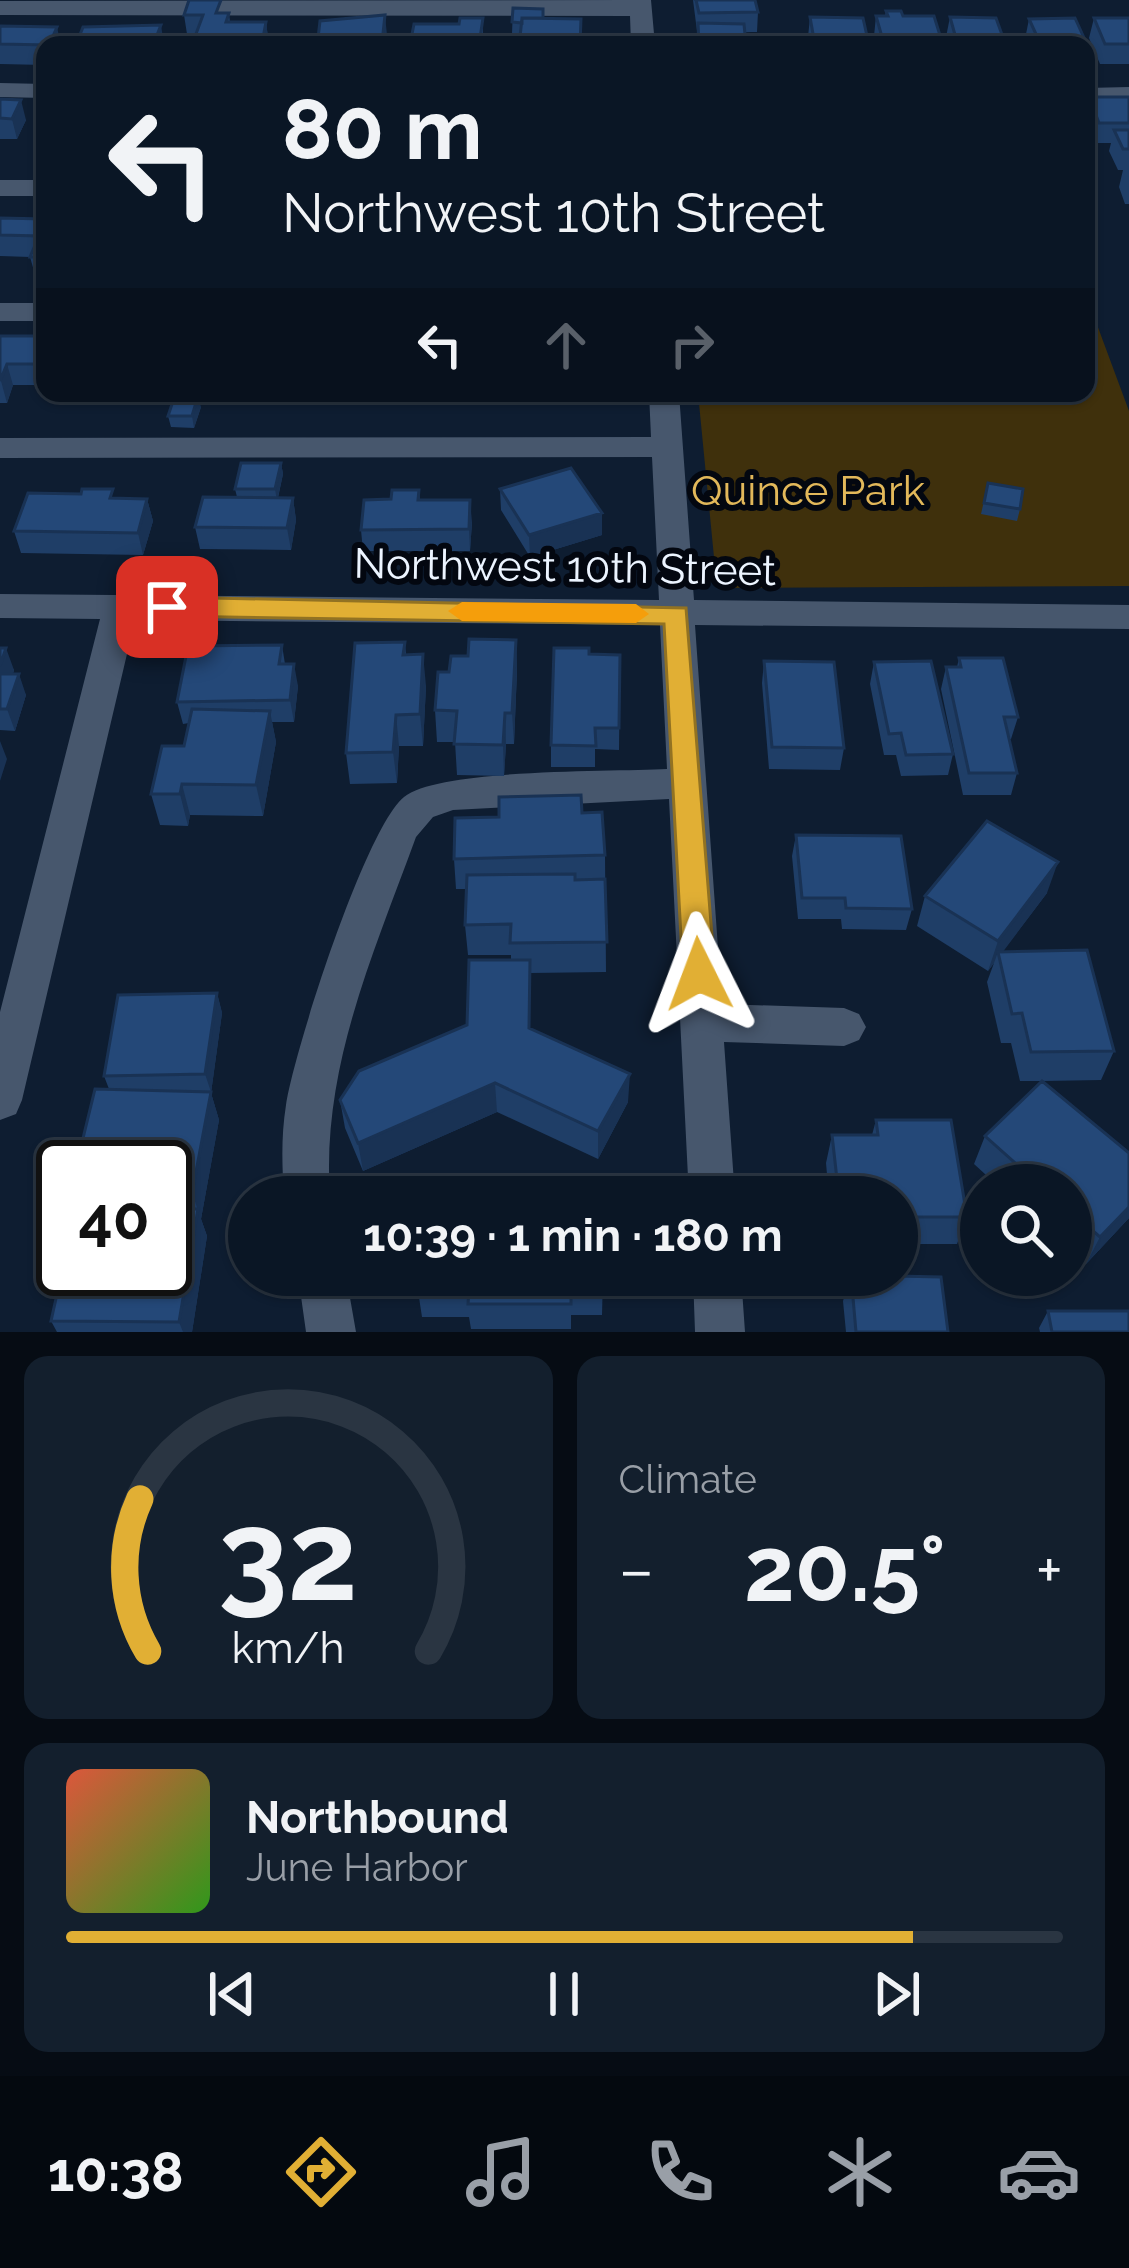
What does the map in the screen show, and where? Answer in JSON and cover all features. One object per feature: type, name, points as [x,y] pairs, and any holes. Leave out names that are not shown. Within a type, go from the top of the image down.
[{"type":"street","points":[[0,8],[640,5],[642,36]]},
{"type":"street","points":[[0,90],[36,91]]},
{"type":"street","points":[[1095,94],[1129,94]]},
{"type":"street","points":[[0,188],[36,188]]},
{"type":"street","points":[[0,312],[36,312]]},
{"type":"street","points":[[664,402],[711,1176]]},
{"type":"street","points":[[0,448],[667,447]]},
{"type":"street","points":[[0,1100],[121,606]]},
{"type":"street","name":"Northwest 10th Street","points":[[0,607],[1129,616]]},
{"type":"street","points":[[306,1176],[302,1128],[310,1079],[399,830],[419,806],[452,795],[688,783]]},
{"type":"street","points":[[702,1022],[844,1027]]},
{"type":"street","points":[[325,1296],[331,1332]]},
{"type":"street","points":[[718,1296],[721,1332]]},
{"type":"green space","name":"Quince Park","points":[[1095,319],[1129,411],[1129,586],[717,588],[699,402],[1095,402]]},
{"type":"building","points":[[189,0],[221,0],[216,13],[229,13],[226,22],[266,22],[263,36],[195,36],[203,15],[184,15]]},
{"type":"building","points":[[696,0],[755,0],[758,12],[699,13]]},
{"type":"building","points":[[513,8],[543,9],[543,18],[512,22]]},
{"type":"building","points":[[886,11],[934,16],[940,36],[882,36],[876,16],[888,16]]},
{"type":"building","points":[[385,15],[383,36],[318,36],[320,21]]},
{"type":"building","points":[[810,17],[863,18],[867,36],[813,36]]},
{"type":"building","points":[[950,17],[996,18],[1002,36],[955,36]]},
{"type":"building","points":[[460,18],[483,18],[480,36],[412,36],[414,24],[459,24]]},
{"type":"building","points":[[522,18],[581,19],[580,36],[520,36]]},
{"type":"building","points":[[1075,18],[1083,36],[1037,36],[1029,19]]},
{"type":"building","points":[[1094,18],[1129,18],[1129,44],[1105,44]]},
{"type":"building","points":[[698,23],[744,24],[745,34],[756,36],[699,36]]},
{"type":"building","points":[[161,25],[157,36],[80,36],[83,27]]},
{"type":"building","points":[[0,26],[57,27],[53,36],[36,36],[36,45],[0,44]]},
{"type":"building","points":[[1095,97],[1129,97],[1129,123],[1099,123]]},
{"type":"building","points":[[0,99],[21,100],[12,119],[0,118]]},
{"type":"building","points":[[1114,130],[1129,130],[1129,149],[1123,149]]},
{"type":"building","points":[[0,218],[36,219],[36,236],[0,235]]},
{"type":"building","points":[[0,336],[36,336],[36,364],[7,364],[0,381]]},
{"type":"building","points":[[173,402],[196,402],[192,416],[168,416]]},
{"type":"building","points":[[241,463],[281,463],[275,489],[235,489]]},
{"type":"building","points":[[571,468],[602,513],[529,535],[500,489]]},
{"type":"building","points":[[988,483],[1023,489],[1020,509],[984,503]]},
{"type":"building","points":[[82,489],[113,489],[110,498],[147,499],[138,533],[14,531],[28,493],[81,494]]},
{"type":"building","points":[[392,490],[419,490],[418,500],[470,500],[469,529],[361,530],[364,500],[391,499]]},
{"type":"building","points":[[203,497],[293,498],[287,528],[195,527]]},
{"type":"building","points":[[469,639],[516,640],[512,713],[505,713],[503,745],[454,744],[457,711],[435,710],[438,672],[449,672],[451,656],[468,656]]},
{"type":"building","points":[[405,642],[403,655],[423,654],[420,714],[396,715],[393,752],[346,753],[355,643]]},
{"type":"building","points":[[282,645],[279,664],[294,664],[290,700],[177,702],[188,646]]},
{"type":"building","points":[[554,648],[589,648],[589,654],[620,655],[619,728],[595,728],[596,746],[551,745]]},
{"type":"building","points":[[959,658],[1003,658],[1018,717],[1004,717],[1017,773],[969,773],[946,667],[961,667]]},
{"type":"building","points":[[764,661],[834,662],[844,748],[772,747]]},
{"type":"building","points":[[931,661],[953,754],[906,755],[901,733],[889,734],[874,662]]},
{"type":"building","points":[[0,674],[19,674],[7,709],[0,709]]},
{"type":"building","points":[[192,709],[270,711],[256,785],[182,784],[180,794],[151,794],[162,746],[184,746]]},
{"type":"building","points":[[581,795],[582,813],[602,812],[605,855],[454,859],[455,818],[499,817],[499,797]]},
{"type":"building","points":[[987,821],[1058,862],[998,941],[925,896]]},
{"type":"building","points":[[796,835],[901,836],[912,909],[846,908],[845,898],[802,898]]},
{"type":"building","points":[[575,874],[575,880],[605,879],[607,942],[510,943],[511,924],[465,925],[467,875]]},
{"type":"building","points":[[1087,950],[1114,1051],[1031,1052],[1022,1013],[1012,1014],[998,952]]},
{"type":"building","points":[[469,960],[530,960],[529,1028],[630,1074],[598,1131],[495,1083],[358,1143],[340,1100],[359,1071],[467,1025]]},
{"type":"building","points":[[217,993],[205,1074],[104,1076],[118,995]]},
{"type":"building","points":[[1042,1081],[1129,1153],[1129,1207],[1100,1237],[1092,1230],[1092,1164],[1016,1164],[985,1136]]},
{"type":"building","points":[[95,1089],[211,1092],[192,1193],[192,1140],[83,1140]]},
{"type":"building","points":[[876,1120],[951,1120],[960,1175],[960,1217],[918,1217],[918,1176],[837,1176],[832,1135],[878,1135]]},
{"type":"building","points":[[192,1209],[198,1209],[192,1245]]},
{"type":"building","points":[[918,1276],[941,1277],[948,1332],[856,1332],[853,1296],[918,1296]]},
{"type":"building","points":[[57,1296],[183,1296],[179,1322],[51,1321]]},
{"type":"building","points":[[469,1296],[571,1296],[571,1304],[468,1304]]},
{"type":"building","points":[[1048,1311],[1129,1311],[1129,1332],[1052,1332]]},
{"type":"slow traffic","points":[[462,611],[636,614]]},
{"type":"route","points":[[167,607],[677,614],[699,974]]}]
